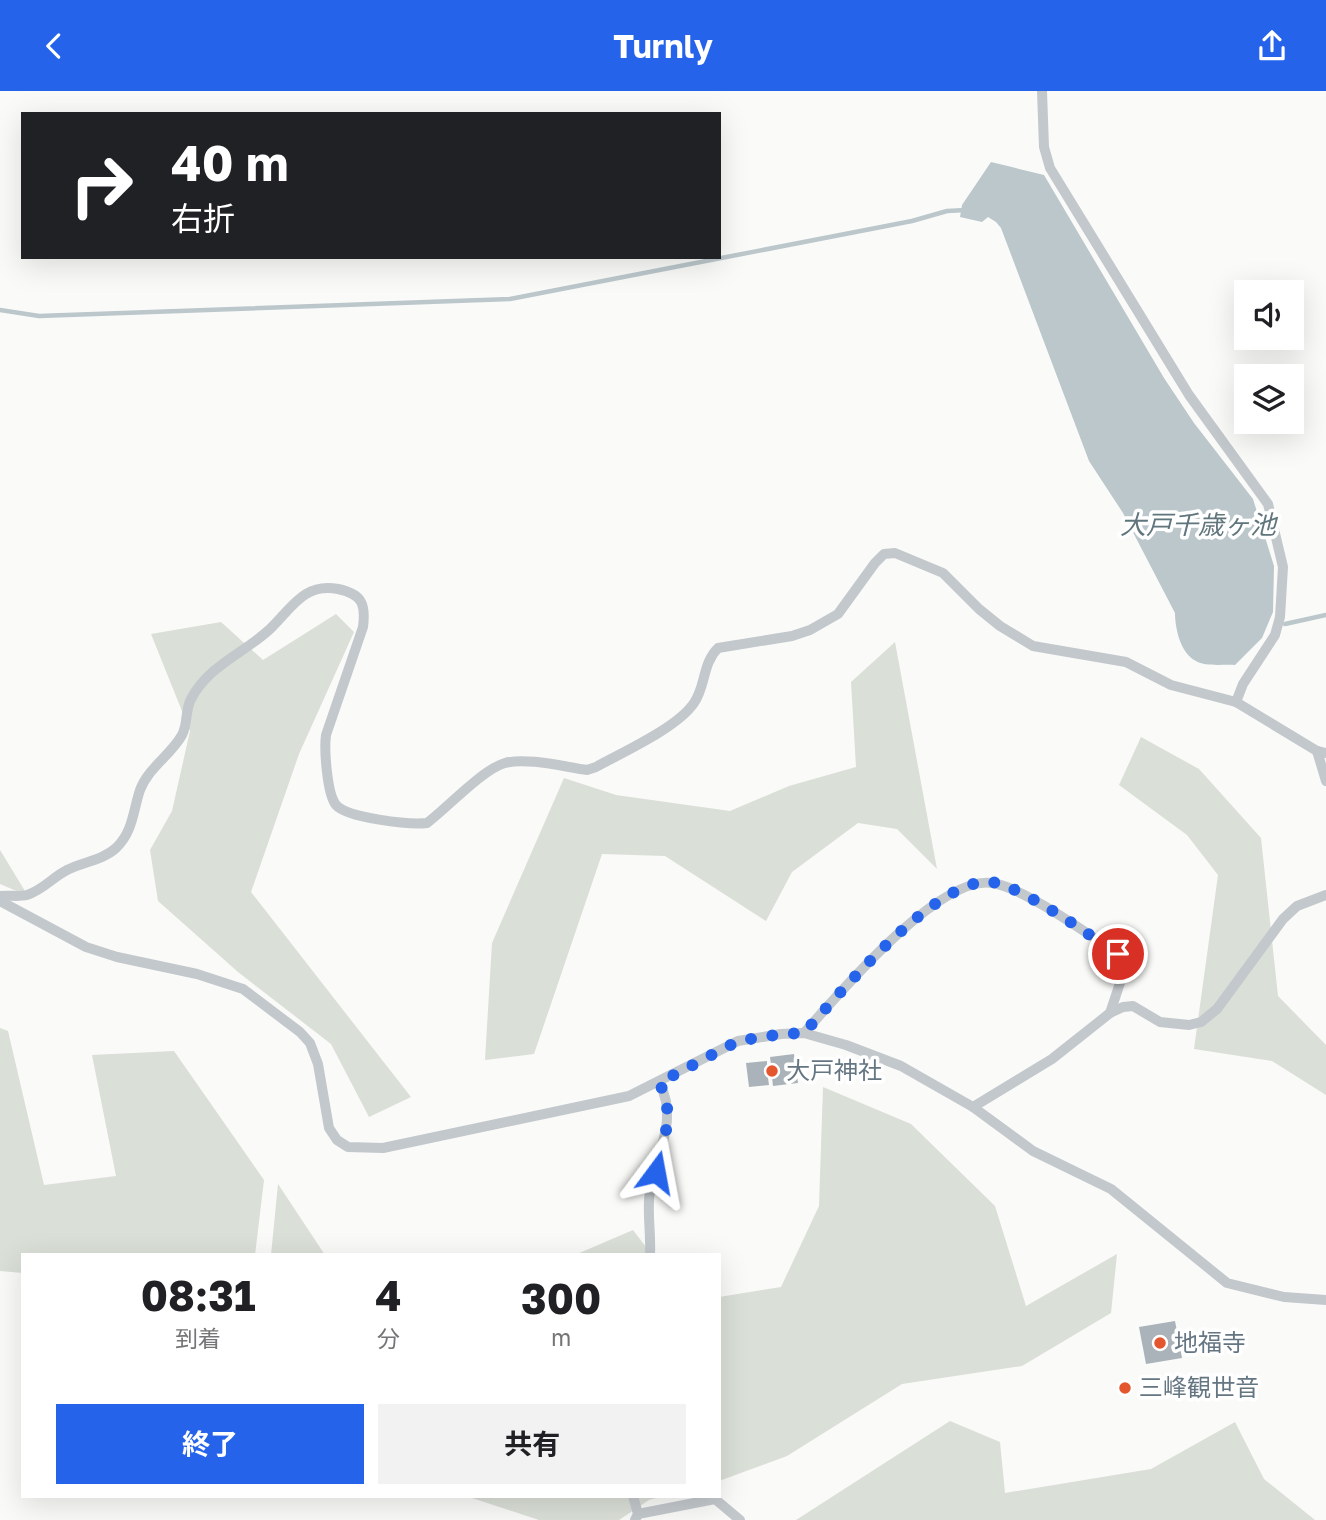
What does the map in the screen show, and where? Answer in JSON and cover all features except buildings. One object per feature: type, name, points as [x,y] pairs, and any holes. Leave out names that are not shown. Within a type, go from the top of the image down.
[{"type":"street","points":[[1042,91],[1044,147],[1050,168],[1189,395],[1263,496],[1272,517],[1283,567],[1280,617],[1275,635],[1243,684],[1236,702]]},
{"type":"street","points":[[0,896],[26,895],[52,882],[66,870],[99,858],[116,848],[134,820],[140,789],[183,733],[189,702],[208,675],[269,630],[302,595],[317,588],[337,588],[353,593],[361,600],[365,609],[363,627],[339,690],[326,735],[324,748],[334,802],[341,809],[393,822],[427,823],[489,771],[505,763],[520,762],[587,770],[596,767],[680,717],[695,702],[710,655],[718,648],[792,636],[810,630],[838,614],[875,563],[884,554],[895,553],[943,573],[979,609],[1000,626],[1033,646],[1126,662],[1171,685],[1236,702],[1323,749],[1326,781]]},
{"type":"street","points":[[804,1033],[853,978],[912,922],[949,894],[972,884],[991,882],[1015,890],[1118,954],[1121,980],[1110,1013]]},
{"type":"street","points":[[973,1107],[1052,1059],[1110,1013],[1123,1007],[1133,1006],[1160,1022],[1189,1025],[1201,1022],[1217,1009],[1283,919],[1297,906],[1326,895]]},
{"type":"street","points":[[0,901],[86,947],[117,957],[197,974],[243,989],[300,1032],[310,1043],[318,1064],[329,1128],[337,1140],[348,1147],[383,1148],[629,1096],[738,1041],[804,1033],[846,1045],[901,1066],[973,1107],[1033,1151],[1111,1189],[1227,1283],[1284,1297],[1326,1300]]},
{"type":"street","points":[[650,1253],[649,1199],[668,1119],[665,1092],[659,1083]]},
{"type":"street","points":[[634,1498],[636,1517],[715,1499],[740,1520]]},
{"type":"shaded area","points":[[336,614],[354,632],[299,754],[251,892],[411,1097],[369,1117],[331,1044],[238,972],[158,901],[150,850],[172,811],[190,731],[151,634],[221,622],[263,660]]},
{"type":"shaded area","points":[[895,642],[937,869],[897,829],[858,823],[792,872],[766,921],[665,856],[602,854],[534,1054],[485,1060],[492,943],[564,778],[616,795],[730,811],[789,786],[856,767],[851,682]]},
{"type":"shaded area","points":[[1141,737],[1199,769],[1261,838],[1278,996],[1326,1045],[1326,1095],[1272,1061],[1194,1049],[1218,875],[1187,835],[1119,785]]},
{"type":"shaded area","points":[[0,850],[28,896],[0,884]]},
{"type":"shaded area","points":[[0,1028],[8,1031],[44,1185],[116,1176],[92,1055],[174,1051],[264,1180],[255,1253],[21,1253],[21,1273],[0,1271]]},
{"type":"shaded area","points":[[823,1087],[911,1124],[995,1206],[1026,1306],[1117,1254],[1111,1313],[1022,1366],[902,1384],[787,1456],[721,1480],[721,1297],[781,1287],[819,1206]]},
{"type":"shaded area","points":[[278,1184],[324,1253],[271,1253]]},
{"type":"shaded area","points":[[633,1230],[650,1253],[579,1253]]},
{"type":"shaded area","points":[[950,1421],[1000,1442],[1005,1493],[1151,1469],[1235,1422],[1264,1479],[1315,1520],[796,1520]]},
{"type":"shaded area","points":[[472,1498],[656,1498],[619,1520],[539,1520]]},
{"type":"water","name":"大戸千歳ヶ池","points":[[991,162],[1044,175],[1164,378],[1194,423],[1253,499],[1274,566],[1273,612],[1262,638],[1235,665],[1200,663],[1186,653],[1176,626],[1175,613],[1123,513],[1089,461],[1001,228],[988,217],[982,222],[960,217],[962,205]]},
{"type":"waterway","points":[[721,258],[912,221],[947,211],[966,210]]},
{"type":"waterway","points":[[0,310],[39,316],[510,299],[716,259]]},
{"type":"waterway","points":[[1285,624],[1326,615]]},
{"type":"place","name":"大戸神社","points":[[772,1071]]},
{"type":"place","name":"地福寺","points":[[1160,1343]]},
{"type":"place","name":"三峰観世音","points":[[1125,1388]]},
{"type":"route","points":[[656,1172],[668,1119],[665,1092],[659,1083],[738,1041],[804,1033],[883,949],[912,922],[949,894],[972,884],[991,882],[1015,890],[1118,954]]}]
